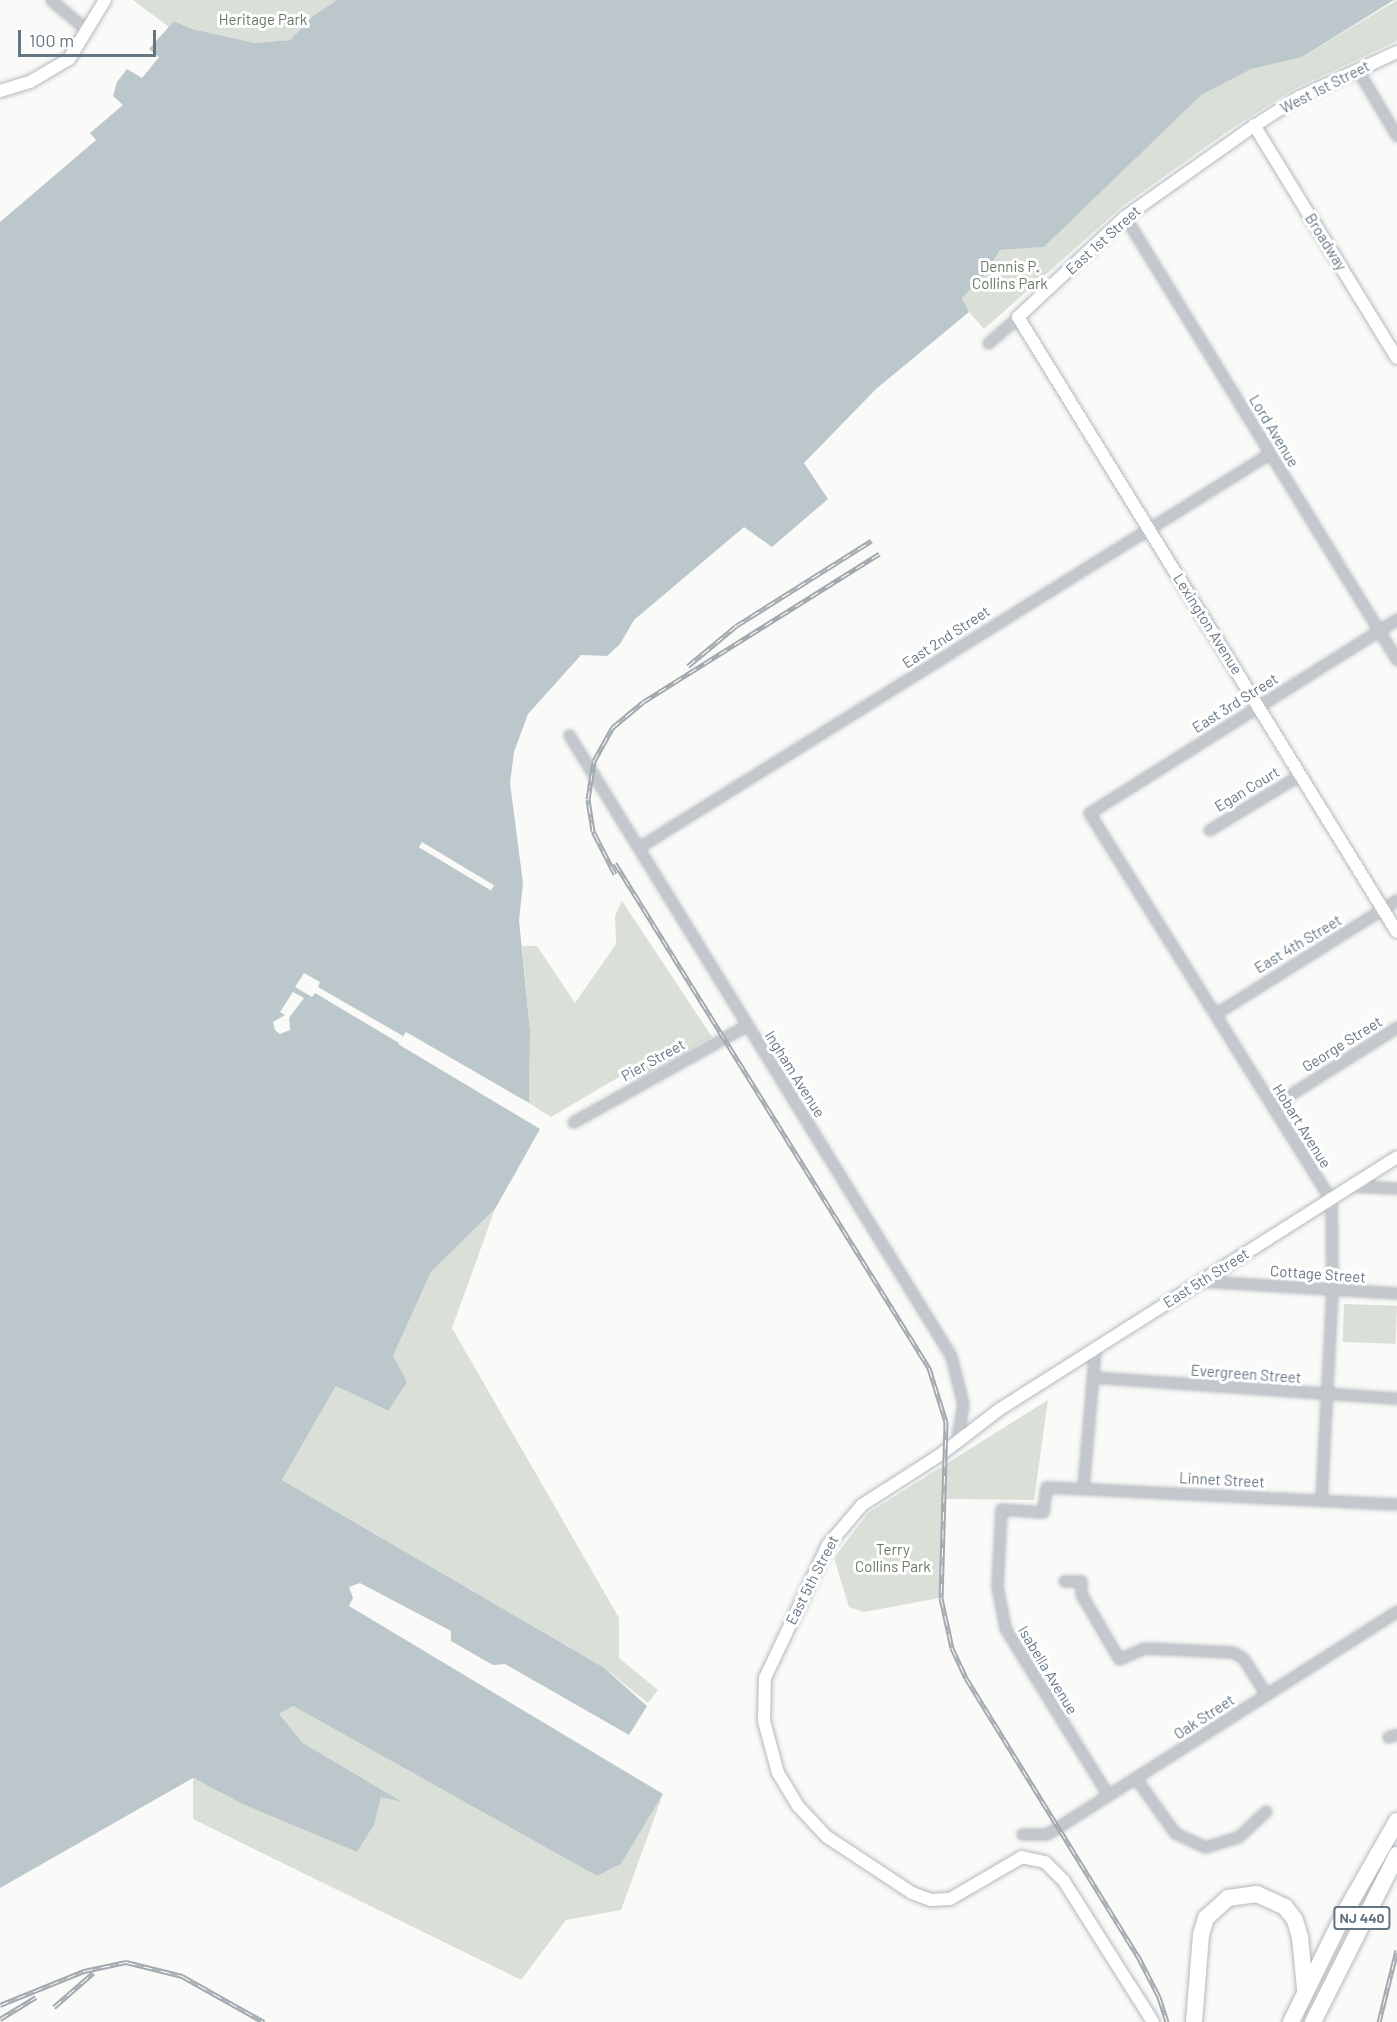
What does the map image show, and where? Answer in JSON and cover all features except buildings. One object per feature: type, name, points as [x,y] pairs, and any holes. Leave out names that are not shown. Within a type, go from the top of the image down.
[{"type":"highway","name":"NJ 440","points":[[1291,2022],[1305,1989],[1397,1821]]},
{"type":"highway","name":"NJ 440","points":[[1312,2022],[1397,1855]]},
{"type":"highway","points":[[1194,2022],[1203,1926],[1216,1906],[1228,1898],[1257,1894],[1285,1907],[1300,1937],[1305,1989]]},
{"type":"street","points":[[51,0],[88,31]]},
{"type":"street","points":[[0,91],[24,85],[72,56],[105,0]]},
{"type":"street","name":"West 1st Street","points":[[1254,125],[1299,97],[1397,52]]},
{"type":"street","points":[[1357,69],[1397,136]]},
{"type":"street","name":"East 1st Street","points":[[988,343],[1125,217],[1254,125]]},
{"type":"street","name":"Broadway","points":[[1254,125],[1397,358]]},
{"type":"street","name":"Lord Avenue","points":[[1125,217],[1397,660]]},
{"type":"street","name":"Lexington Avenue","points":[[1018,317],[1397,932]]},
{"type":"street","name":"East 2nd Street","points":[[639,847],[1270,453]]},
{"type":"street","name":"East 3rd Street","points":[[1089,813],[1397,619]]},
{"type":"street","name":"Ingham Avenue","points":[[569,735],[951,1356],[963,1404],[957,1438]]},
{"type":"street","name":"Egan Court","points":[[1209,830],[1301,774]]},
{"type":"street","name":"Hobart Avenue","points":[[1089,813],[1331,1200]]},
{"type":"street","name":"East 4th Street","points":[[1215,1014],[1397,900]]},
{"type":"street","name":"Pier Street","points":[[573,1122],[747,1025]]},
{"type":"street","name":"George Street","points":[[1272,1106],[1397,1027]]},
{"type":"street","name":"East 5th Street","points":[[1153,2022],[1055,1869],[1032,1857],[1022,1857],[950,1899],[931,1900],[912,1893],[848,1854],[808,1819],[778,1773],[768,1748],[763,1700],[765,1678],[828,1545],[862,1505],[940,1455],[957,1438],[1095,1348],[1397,1157]]},
{"type":"street","points":[[1351,1186],[1397,1188]]},
{"type":"street","points":[[1321,1500],[1332,1290],[1331,1200]]},
{"type":"street","name":"Cottage Street","points":[[1201,1281],[1397,1293]]},
{"type":"street","points":[[1083,1488],[1095,1348]]},
{"type":"street","name":"Evergreen Street","points":[[1093,1377],[1326,1395],[1397,1398]]},
{"type":"street","name":"Linnet Street","points":[[1046,1487],[1397,1504]]},
{"type":"street","name":"Isabella Avenue","points":[[1046,1487],[1043,1512],[1001,1509],[999,1607],[1015,1649],[1108,1795]]},
{"type":"street","points":[[1064,1581],[1081,1581],[1081,1594],[1119,1659],[1134,1651],[1157,1648],[1233,1652],[1243,1658],[1266,1694]]},
{"type":"street","name":"Oak Street","points":[[1022,1834],[1046,1834],[1108,1795],[1137,1780],[1266,1694],[1397,1612]]},
{"type":"street","points":[[1137,1780],[1175,1833],[1204,1847],[1238,1836],[1266,1811]]},
{"type":"green space","name":"Heritage Park","points":[[133,0],[337,0],[313,16],[290,40],[255,43],[192,29],[174,21],[169,27]]},
{"type":"green space","name":"Dennis P. Collins Park","points":[[1397,0],[1397,41],[1294,89],[1231,129],[1124,205],[984,329],[969,312],[962,298],[985,274],[1000,250],[1044,247],[1200,95],[1251,68],[1302,57]]},
{"type":"green space","points":[[622,901],[712,1037],[636,1080],[619,1077],[551,1117],[529,1103],[530,1031],[522,946],[537,946],[575,1003],[616,944],[615,916]]},
{"type":"green space","points":[[495,1209],[452,1328],[619,1618],[619,1658],[658,1690],[648,1703],[603,1667],[282,1480],[336,1386],[387,1411],[393,1356],[431,1272]]},
{"type":"green space","points":[[1344,1304],[1397,1306],[1396,1344],[1343,1342]]},
{"type":"green space","name":"Terry Collins Park","points":[[1048,1400],[1034,1500],[945,1499],[939,1598],[864,1612],[849,1607],[834,1558],[868,1513]]},
{"type":"green space","points":[[293,1706],[597,1876],[621,1864],[663,1794],[621,1910],[566,1920],[521,1980],[193,1819],[193,1779],[357,1852],[374,1825],[381,1796],[399,1801],[303,1743],[279,1714]]},
{"type":"shaded area","points":[[337,0],[1394,0],[1302,57],[1251,69],[1201,95],[1044,247],[1000,250],[985,274],[962,298],[969,312],[876,389],[804,463],[828,499],[772,547],[744,527],[634,620],[620,644],[607,656],[581,655],[528,714],[514,752],[510,783],[523,883],[519,920],[530,1031],[529,1103],[406,1032],[398,1044],[540,1129],[495,1209],[431,1272],[393,1356],[407,1382],[388,1411],[336,1386],[282,1480],[603,1667],[647,1706],[629,1735],[505,1664],[493,1665],[451,1641],[451,1631],[360,1583],[349,1587],[353,1598],[349,1606],[663,1794],[621,1864],[597,1876],[293,1706],[279,1714],[303,1743],[402,1802],[381,1797],[374,1825],[357,1852],[243,1804],[193,1778],[0,1888],[0,222],[96,140],[90,133],[123,105],[113,96],[117,82],[127,69],[142,78],[159,57],[149,49],[174,21],[192,29],[255,43],[290,40],[313,16]]},
{"type":"pier","points":[[422,842],[494,885],[491,890],[419,847]]},
{"type":"pier","points":[[304,973],[320,982],[318,987],[403,1036],[399,1043],[315,993],[312,997],[295,987]]},
{"type":"pier","points":[[293,992],[304,998],[289,1018],[290,1030],[280,1034],[275,1030],[273,1022],[285,1015],[280,1012]]},
{"type":"railway","points":[[688,666],[736,626],[871,541]]},
{"type":"railway","points":[[615,874],[593,831],[588,799],[594,761],[612,728],[643,702],[879,554]]},
{"type":"railway","points":[[615,863],[929,1368],[946,1422],[941,1598],[952,1648],[966,1678],[1138,1956],[1159,1997],[1167,2022]]},
{"type":"railway","points":[[1379,2022],[1397,1950]]},
{"type":"railway","points":[[0,2005],[84,1971],[126,1962],[182,1976],[264,2022]]},
{"type":"railway","points":[[54,2007],[93,1973]]},
{"type":"railway","points":[[0,2019],[36,1997]]}]
